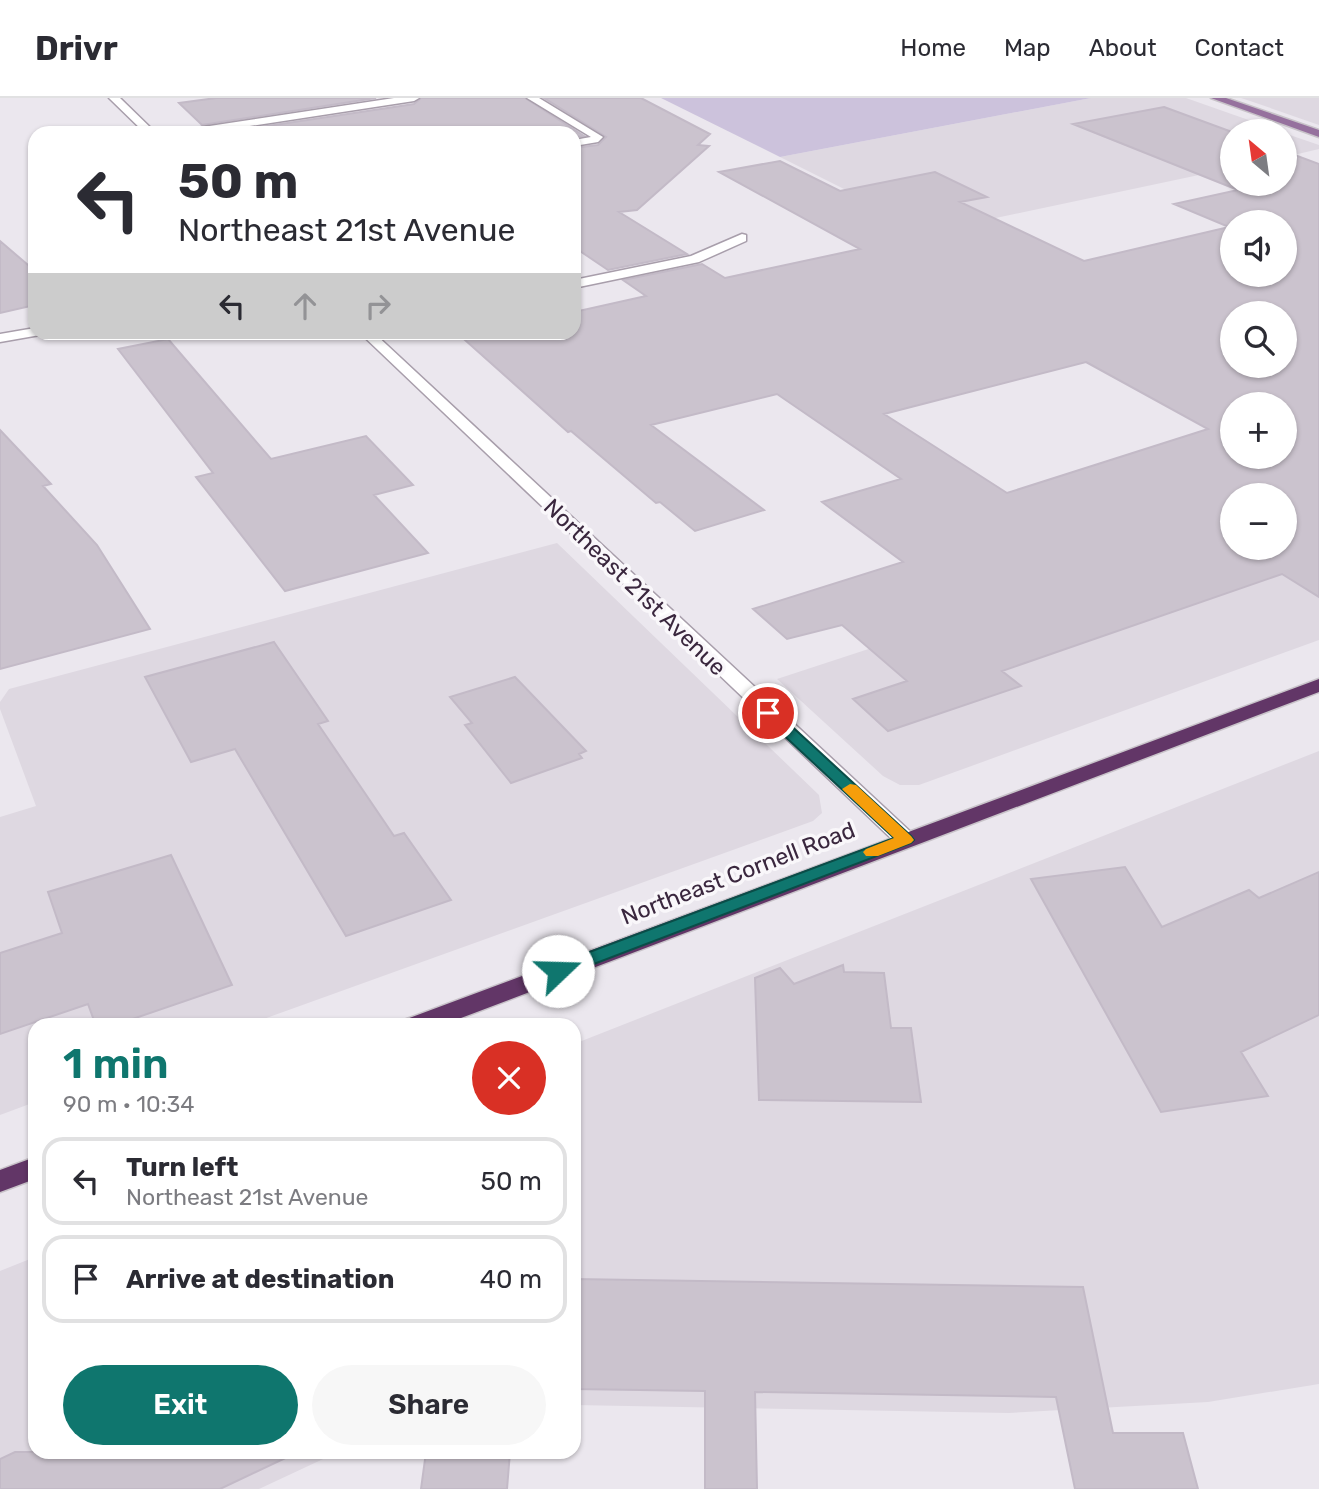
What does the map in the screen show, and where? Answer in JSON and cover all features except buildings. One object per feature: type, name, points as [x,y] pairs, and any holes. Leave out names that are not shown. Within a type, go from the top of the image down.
[{"type":"highway","name":"Northeast Cornell Road","points":[[434,1018],[1319,685]]},
{"type":"highway","points":[[0,1181],[28,1171]]},
{"type":"main road","points":[[1216,98],[1319,134]]},
{"type":"street","points":[[114,98],[144,126]]},
{"type":"street","points":[[229,126],[414,98]]},
{"type":"street","points":[[532,98],[580,126]]},
{"type":"street","points":[[581,126],[598,136],[594,140],[581,142]]},
{"type":"street","points":[[581,283],[695,259],[742,238]]},
{"type":"street","points":[[0,338],[28,333]]},
{"type":"street","name":"Northeast 21st Avenue","points":[[374,340],[906,840]]},
{"type":"shaded area","points":[[661,98],[1091,98],[780,157]]},
{"type":"shaded area","points":[[1091,98],[1186,98],[1246,119],[1220,119],[1220,171],[930,232],[780,157]]},
{"type":"shaded area","points":[[1241,98],[1319,98],[1319,125],[1256,103]]},
{"type":"shaded area","points":[[1297,137],[1319,145],[1319,149],[1297,154]]},
{"type":"shaded area","points":[[1319,439],[1319,640],[919,785],[900,785],[883,776],[777,679],[1201,540],[1128,494],[1220,468],[1297,469],[1297,450]]},
{"type":"shaded area","points":[[557,543],[819,795],[822,813],[813,821],[266,1018],[28,1018],[28,1105],[0,1115],[0,817],[36,806],[0,709],[0,702],[9,689]]},
{"type":"shaded area","points":[[1319,751],[1319,1384],[1208,1402],[1009,1413],[581,1405],[581,1041]]},
{"type":"shaded area","points":[[28,1260],[28,1459],[323,1459],[259,1489],[0,1489],[0,1271]]},
{"type":"slow traffic","points":[[850,789],[906,840],[872,852]]},
{"type":"route","points":[[558,971],[906,840],[768,713]]}]
